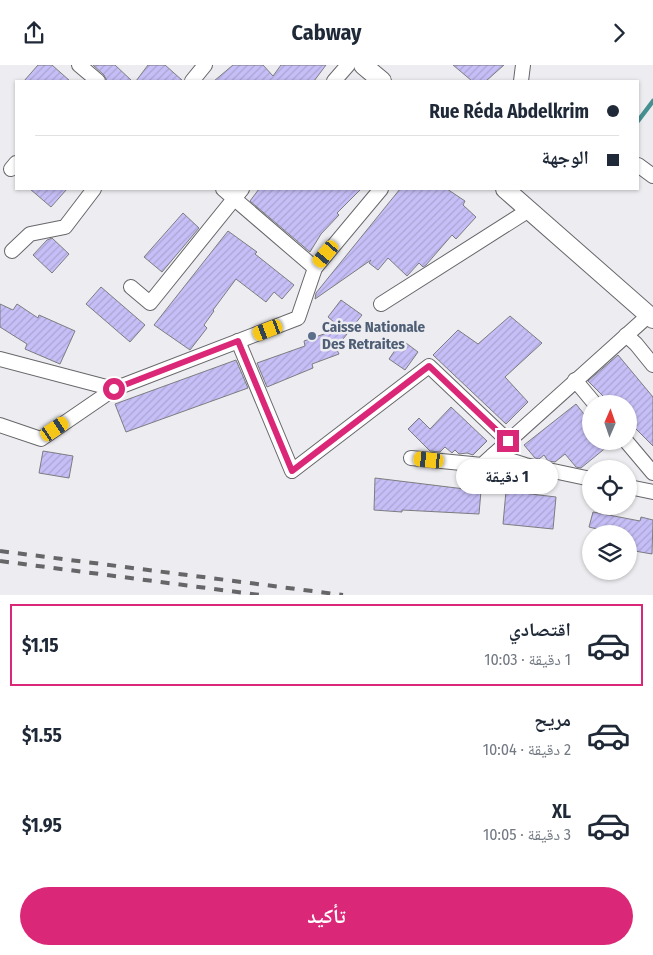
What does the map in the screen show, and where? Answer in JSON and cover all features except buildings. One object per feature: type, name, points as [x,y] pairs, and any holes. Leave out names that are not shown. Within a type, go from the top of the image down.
[{"type":"main road","points":[[363,65],[381,80]]},
{"type":"main road","points":[[506,190],[651,317]]},
{"type":"street","points":[[193,80],[205,65]]},
{"type":"street","points":[[335,80],[348,65]]},
{"type":"street","points":[[523,65],[523,80]]},
{"type":"street","points":[[639,166],[653,176]]},
{"type":"street","points":[[12,251],[30,234],[65,227],[93,190]]},
{"type":"street","points":[[0,425],[41,439],[114,389],[298,318],[315,267],[380,190]]},
{"type":"street","points":[[131,287],[150,303],[238,193],[315,267]]},
{"type":"street","points":[[381,304],[530,210]]},
{"type":"street","points":[[411,458],[482,465],[626,335],[651,317]]},
{"type":"street","points":[[626,335],[653,365]]},
{"type":"street","points":[[238,341],[292,471],[429,366],[508,441]]},
{"type":"street","points":[[0,359],[114,389]]},
{"type":"street","points":[[575,380],[587,395]]},
{"type":"street","points":[[634,450],[653,473]]},
{"type":"street","points":[[493,455],[525,465],[582,477]]},
{"type":"street","points":[[637,489],[653,493]]},
{"type":"waterway","points":[[639,120],[653,101]]},
{"type":"railway","points":[[0,551],[343,595]]},
{"type":"railway","points":[[0,561],[260,595]]},
{"type":"place","name":"Caisse Nationale Des Retraites","points":[[312,336]]},
{"type":"route","points":[[114,389],[238,341],[292,471],[429,366],[508,441]]}]
